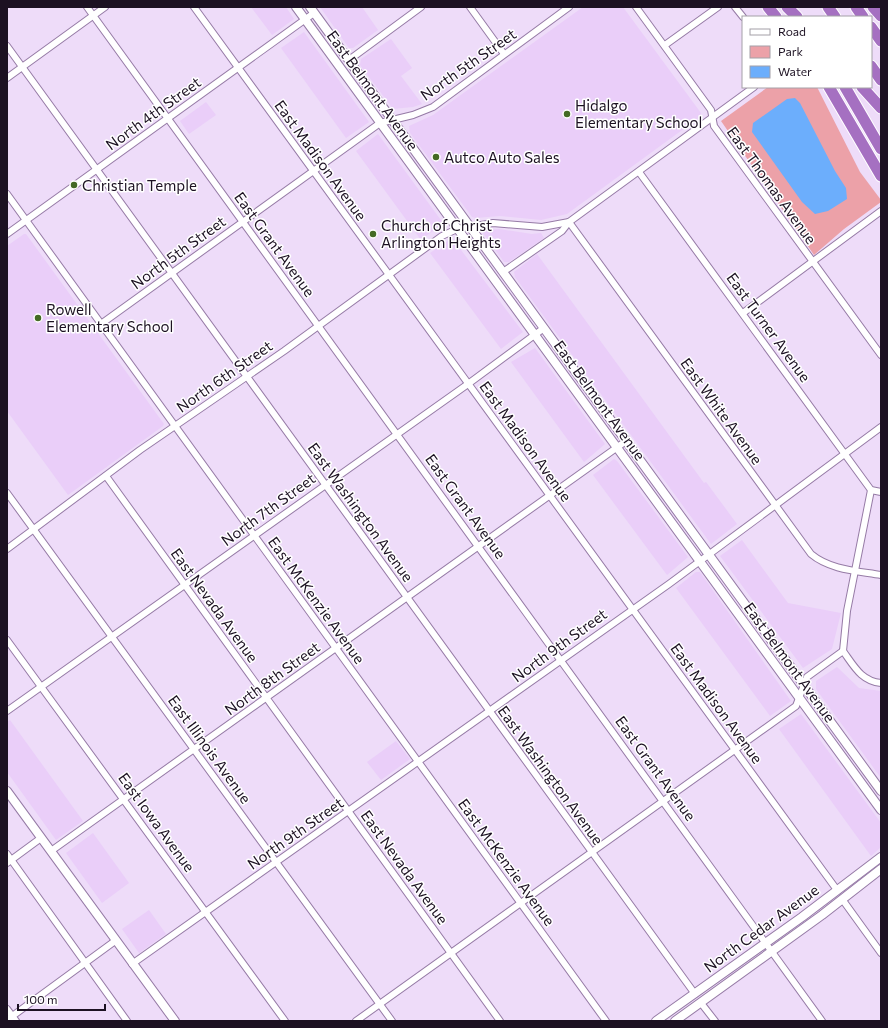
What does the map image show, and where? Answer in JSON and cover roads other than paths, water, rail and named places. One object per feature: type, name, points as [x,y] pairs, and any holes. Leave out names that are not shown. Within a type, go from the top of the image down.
[{"type":"highway","points":[[768,7],[775,16]]},
{"type":"highway","points":[[788,7],[796,16]]},
{"type":"highway","points":[[798,7],[803,16]]},
{"type":"highway","points":[[828,7],[834,16]]},
{"type":"highway","points":[[856,7],[862,16]]},
{"type":"highway","points":[[875,7],[881,15]]},
{"type":"highway","points":[[872,28],[881,41]]},
{"type":"highway","points":[[872,67],[881,80]]},
{"type":"highway","points":[[830,88],[881,176]]},
{"type":"highway","points":[[846,88],[881,149]]},
{"type":"highway","points":[[863,88],[881,108]]},
{"type":"main road","name":"East Belmont Avenue","points":[[296,7],[881,810]]},
{"type":"main road","name":"East Belmont Avenue","points":[[312,10],[881,791]]},
{"type":"main road","points":[[7,791],[174,1021]]},
{"type":"main road","name":"North Cedar Avenue","points":[[657,1020],[767,942],[881,857]]},
{"type":"main road","name":"North Cedar Avenue","points":[[675,1021],[773,951],[881,869]]},
{"type":"street","name":"East Grant Avenue","points":[[87,7],[767,942],[822,1021]]},
{"type":"street","points":[[7,78],[105,7]]},
{"type":"street","name":"East Madison Avenue","points":[[194,7],[837,890]]},
{"type":"street","points":[[349,60],[421,7]]},
{"type":"street","points":[[470,7],[504,54]]},
{"type":"street","name":"North 5th Street","points":[[101,324],[380,123],[413,115],[434,107],[569,7]]},
{"type":"street","name":"East Thomas Avenue","points":[[636,7],[712,110],[714,126],[881,355]]},
{"type":"street","points":[[665,45],[718,7]]},
{"type":"street","points":[[736,7],[742,16]]},
{"type":"street","name":"North 4th Street","points":[[7,234],[305,20],[312,10]]},
{"type":"street","name":"East Washington Avenue","points":[[7,46],[694,994]]},
{"type":"street","points":[[503,272],[562,231],[569,222],[753,88]]},
{"type":"street","name":"East Turner Avenue","points":[[639,172],[871,490]]},
{"type":"street","name":"East McKenzie Avenue","points":[[7,194],[606,1021]]},
{"type":"street","points":[[742,313],[881,211]]},
{"type":"street","name":"North 6th Street","points":[[7,549],[246,375],[389,275],[424,248],[457,229],[470,226],[500,222],[542,227],[569,222]]},
{"type":"street","name":"East White Avenue","points":[[569,222],[805,548],[818,560],[834,566],[881,575]]},
{"type":"street","name":"North 7th Street","points":[[7,711],[468,384],[544,328]]},
{"type":"street","name":"North 9th Street","points":[[132,964],[490,712],[632,608],[669,584],[708,553],[881,428]]},
{"type":"street","name":"North 8th Street","points":[[51,852],[626,441]]},
{"type":"street","name":"East Nevada Avenue","points":[[106,476],[500,1021]]},
{"type":"street","points":[[881,492],[871,490],[847,611],[843,651],[864,678],[872,682],[881,683]]},
{"type":"street","name":"East Illinois Avenue","points":[[7,493],[392,1021]]},
{"type":"street","name":"East Iowa Avenue","points":[[7,640],[285,1021]]},
{"type":"street","points":[[356,1021],[796,706],[807,677],[843,651]]},
{"type":"street","points":[[9,862],[41,838]]},
{"type":"street","points":[[7,854],[9,862],[127,1021]]},
{"type":"street","points":[[842,899],[881,953]]},
{"type":"street","points":[[7,1009],[12,1019],[115,941]]},
{"type":"street","points":[[701,1002],[714,1021]]},
{"type":"water","points":[[795,98],[800,103],[835,171],[846,188],[847,199],[828,211],[815,214],[802,202],[752,132],[753,123],[787,99]]},
{"type":"place","name":"Hidalgo Elementary School","points":[[567,114]]},
{"type":"place","name":"Autco Auto Sales","points":[[436,157]]},
{"type":"place","name":"Christian Temple","points":[[74,185]]},
{"type":"place","name":"Church of Christ Arlington Heights","points":[[373,234]]},
{"type":"place","name":"Rowell Elementary School","points":[[38,318]]}]
